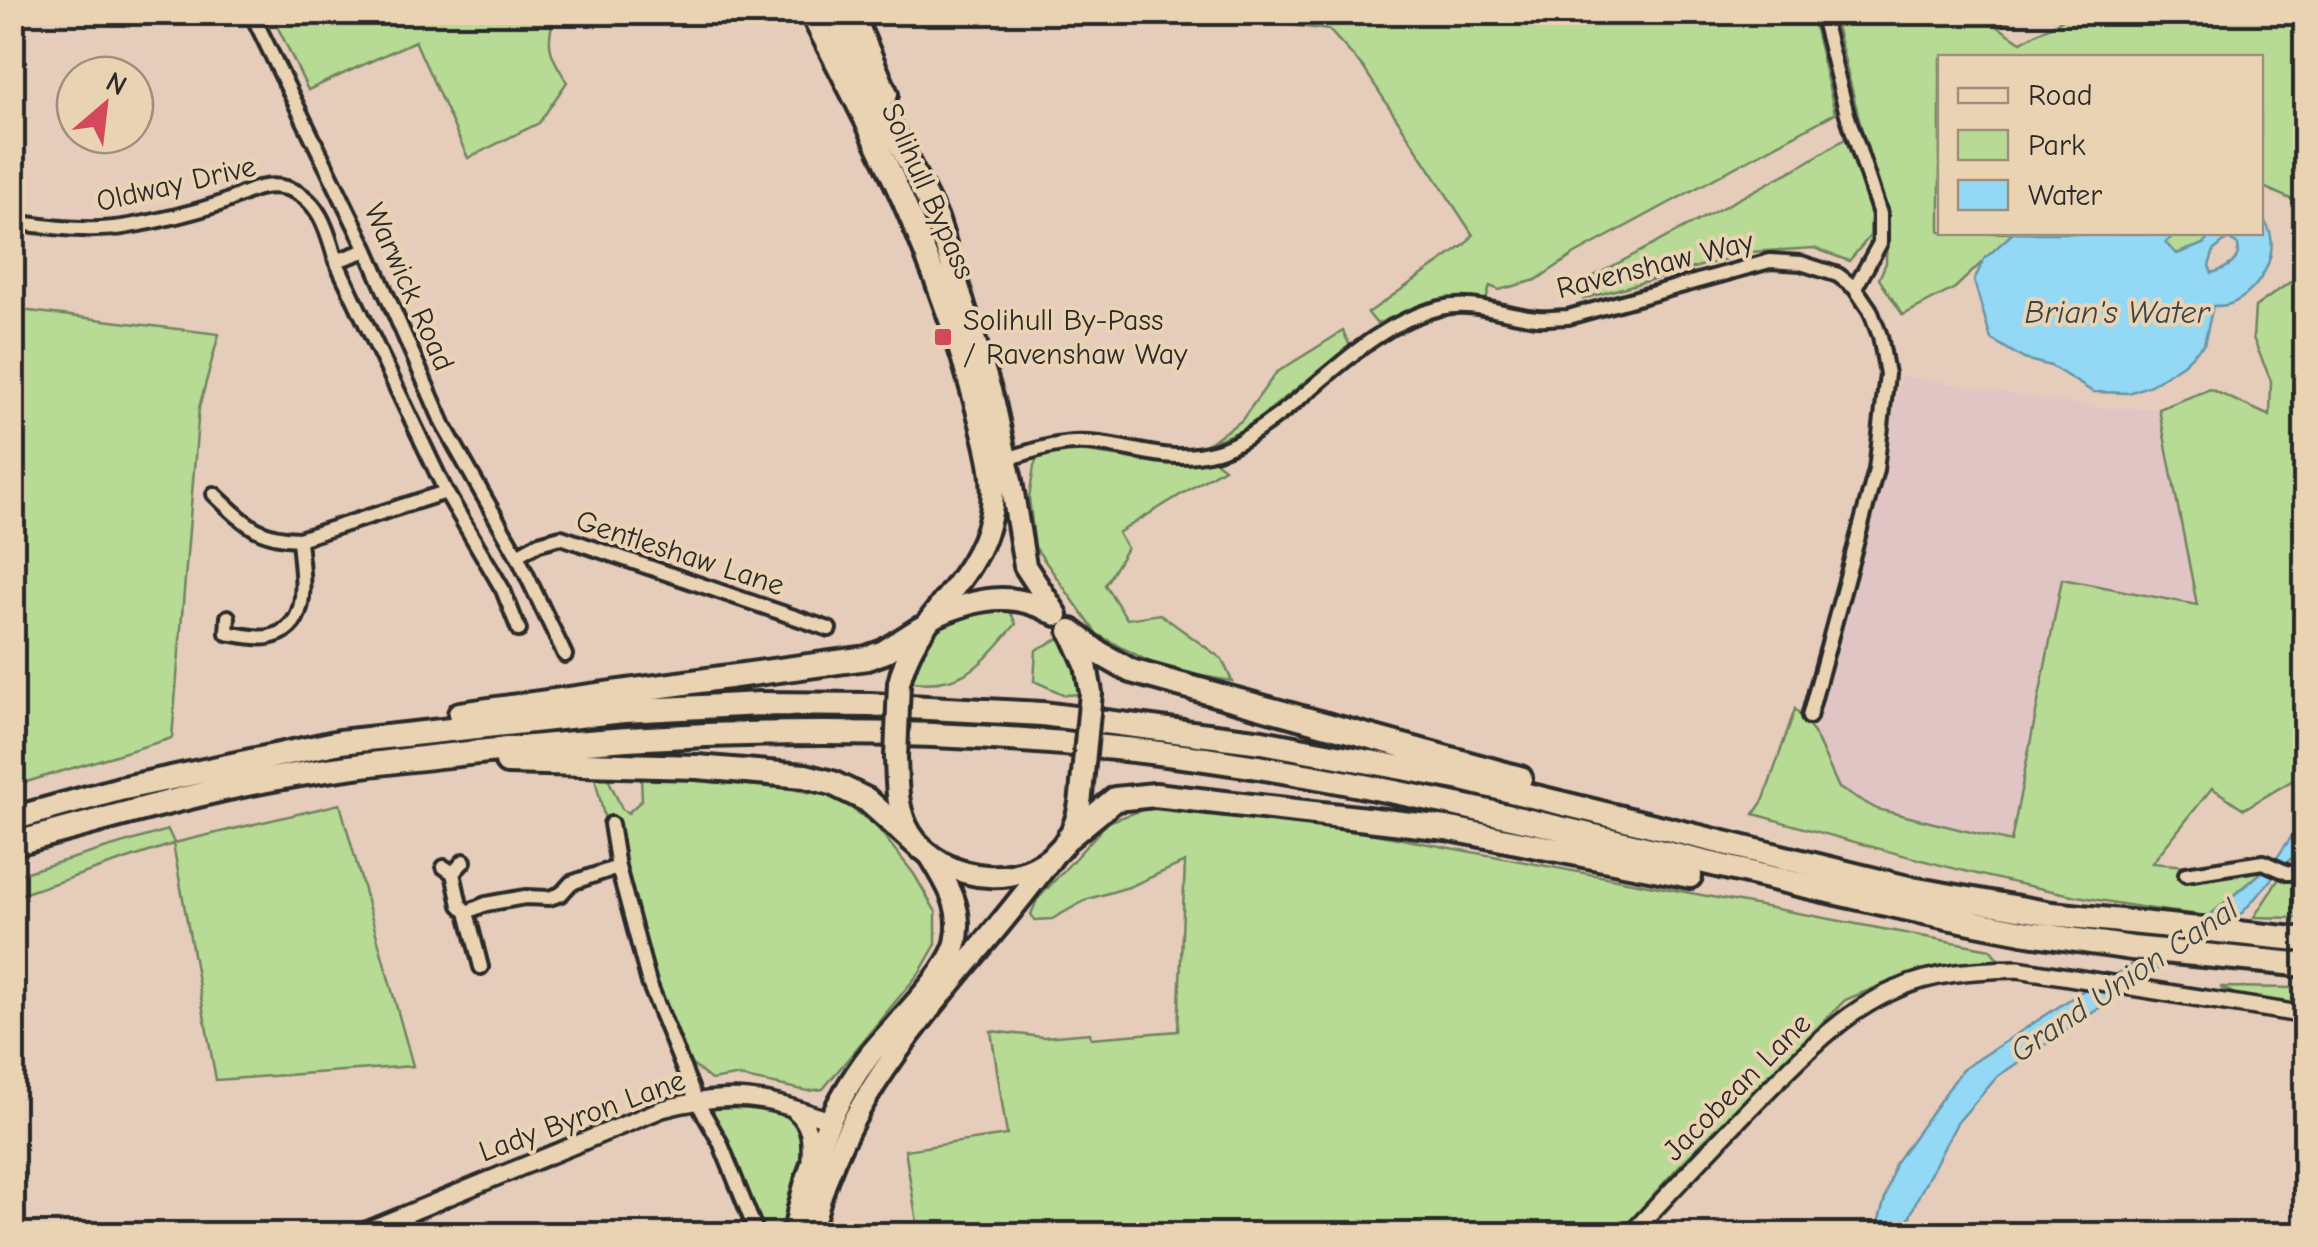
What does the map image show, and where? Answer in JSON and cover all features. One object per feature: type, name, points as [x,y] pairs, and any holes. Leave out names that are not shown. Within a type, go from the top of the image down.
[{"type":"highway","points":[[1064,623],[1096,651],[1132,672],[2004,905]]},
{"type":"highway","points":[[12,819],[120,790],[376,737],[435,719],[512,705],[867,658],[884,652],[924,624]]},
{"type":"highway","points":[[376,737],[624,711],[760,704],[1042,714],[1262,742],[1462,780],[1912,889],[2146,925],[2306,940]]},
{"type":"highway","points":[[12,844],[246,784],[364,764],[624,737],[821,732],[1036,740],[1255,766],[1456,804],[1908,911],[2034,934]]},
{"type":"highway","points":[[246,784],[458,763],[553,762],[776,773],[851,791],[926,852]]},
{"type":"highway","points":[[1062,845],[1107,803],[1134,795],[1266,805],[1446,828],[1800,900],[2132,948],[2306,964]]},
{"type":"main road","name":"Solihull Bypass","points":[[810,12],[922,237],[962,352],[986,443],[993,496],[990,520],[974,562],[924,624]]},
{"type":"main road","name":"Solihull Bypass","points":[[832,12],[938,221],[972,324],[1007,459],[1024,566],[1064,623]]},
{"type":"main road","points":[[852,12],[938,221]]},
{"type":"main road","points":[[794,1234],[808,1174],[832,1121],[856,1096],[915,1028],[1011,914],[1062,845],[1078,812],[1090,693],[1086,665],[1064,623],[1030,602],[989,598],[968,602],[924,624],[906,658],[899,683],[898,798],[902,817],[958,906],[956,946],[943,968],[870,1055],[856,1096],[848,1128],[819,1194],[811,1234]]},
{"type":"main road","points":[[926,852],[958,872],[980,877],[1013,874],[1062,845]]},
{"type":"main road","points":[[832,1121],[846,1114],[893,1046],[915,1028]]},
{"type":"street","name":"Warwick Road","points":[[251,12],[366,250],[444,426],[518,555],[566,654]]},
{"type":"street","points":[[1809,716],[1876,470],[1886,374],[1880,336],[1870,310],[1855,288],[1880,243],[1880,214],[1847,114],[1821,12]]},
{"type":"street","name":"Oldway Drive","points":[[12,222],[91,230],[130,226],[221,203],[251,189],[287,188],[307,198],[320,215],[336,261]]},
{"type":"street","points":[[336,261],[366,250]]},
{"type":"street","name":"Warwick Road","points":[[336,261],[446,492],[503,590],[518,630]]},
{"type":"street","name":"Ravenshaw Way","points":[[1007,459],[1041,447],[1075,443],[1169,457],[1222,450],[1284,411],[1378,334],[1402,320],[1438,308],[1458,304],[1538,318],[1568,317],[1770,262],[1800,264],[1838,276],[1855,288]]},
{"type":"street","points":[[214,494],[249,528],[261,534],[299,540],[446,492]]},
{"type":"street","name":"Gentleshaw Lane","points":[[518,555],[561,537],[829,629]]},
{"type":"street","points":[[228,617],[227,634],[266,637],[285,630],[299,616],[303,598],[299,540]]},
{"type":"street","points":[[503,590],[528,579]]},
{"type":"street","points":[[611,824],[618,867],[649,984],[757,1234]]},
{"type":"street","points":[[464,862],[449,870],[460,906],[467,912],[481,967]]},
{"type":"street","points":[[2186,874],[2263,862],[2288,873],[2306,872]]},
{"type":"street","points":[[467,912],[525,897],[549,898],[561,894],[571,883],[618,867]]},
{"type":"street","name":"Jacobean Lane","points":[[1631,1234],[1812,1046],[1894,990],[1931,977],[2018,969],[2306,1016]]},
{"type":"street","points":[[788,1105],[815,1108],[856,1096]]},
{"type":"street","name":"Lady Byron Lane","points":[[358,1234],[662,1108],[696,1100],[748,1097],[788,1105],[832,1121]]},
{"type":"street","points":[[788,1105],[807,1125],[811,1140],[808,1174]]},
{"type":"shaded area","points":[[1902,376],[2096,408],[2159,409],[2198,606],[2062,580],[2011,843],[1877,809],[1839,788],[1814,733]]},
{"type":"green space","points":[[271,13],[556,13],[550,33],[551,49],[567,82],[539,123],[468,158],[415,41],[308,90]]},
{"type":"green space","points":[[1225,13],[1811,13],[1835,113],[1575,254],[1536,280],[1499,290],[1490,286],[1486,300],[1427,302],[1377,324],[1368,313],[1466,244],[1473,235],[1363,67],[1329,30],[1243,19]]},
{"type":"green space","points":[[1833,13],[2026,13],[1998,27],[2021,42],[2074,13],[2305,13],[2305,773],[2244,809],[2212,788],[2152,863],[2186,866],[2186,879],[2262,871],[2209,916],[2037,888],[1754,814],[1764,799],[1795,709],[1814,733],[1839,788],[1877,809],[2011,842],[2062,579],[2197,605],[2159,409],[2210,389],[2270,416],[2271,381],[2253,338],[2255,307],[2293,280],[2295,201],[2263,187],[2263,55],[1938,55],[1938,235],[2011,235],[1955,288],[1903,315],[1879,279],[1886,263],[1887,211],[1868,155]]},
{"type":"green space","points":[[1848,137],[1871,213],[1870,236],[1849,261],[1814,248],[1750,252],[1583,299],[1583,282]]},
{"type":"green space","points":[[2173,235],[2211,235],[2204,244],[2176,254],[2166,243]]},
{"type":"green space","points":[[13,309],[219,334],[199,408],[172,738],[13,786]]},
{"type":"green space","points":[[1343,331],[1350,346],[1247,428],[1205,445],[1241,421],[1276,373]]},
{"type":"green space","points":[[1059,448],[1158,462],[1214,460],[1224,468],[1118,533],[1127,548],[1105,585],[1127,619],[1160,614],[1222,659],[1232,681],[1165,670],[1097,634],[1035,547],[1029,498],[1034,466],[1039,454]]},
{"type":"green space","points":[[1008,607],[1016,624],[973,669],[947,681],[912,682],[933,635],[975,613]]},
{"type":"green space","points":[[1062,637],[1077,654],[1084,694],[1065,695],[1034,681],[1036,650]]},
{"type":"green space","points":[[607,776],[622,809],[628,813],[642,800],[641,776],[791,789],[836,797],[876,826],[914,874],[936,912],[936,944],[920,972],[823,1089],[808,1091],[735,1076],[711,1080],[691,1064],[668,1013],[650,957],[616,824],[605,820],[595,778]]},
{"type":"green space","points":[[340,804],[413,1066],[216,1080],[173,844],[13,897],[13,876],[168,830],[174,843]]},
{"type":"green space","points":[[1151,807],[1295,819],[1990,949],[1998,959],[1891,981],[1845,1000],[1680,1165],[1618,1234],[919,1234],[905,1150],[1007,1135],[991,1031],[1043,1037],[1090,1033],[1091,1038],[1178,1031],[1185,862],[1129,887],[1088,899],[1052,919],[1035,920],[1031,914],[1037,900],[1108,822]]},
{"type":"green space","points":[[2305,874],[2305,918],[2254,917],[2280,877]]},
{"type":"green space","points":[[2220,987],[2305,988],[2305,1028]]},
{"type":"green space","points":[[766,1103],[794,1118],[800,1128],[800,1174],[785,1234],[764,1234],[736,1159],[709,1104]]},
{"type":"water","name":"Brian's Water","points":[[2263,220],[2271,240],[2271,253],[2252,290],[2230,304],[2213,306],[2204,344],[2151,385],[2129,393],[2093,392],[2051,366],[2024,359],[1991,339],[1974,281],[1984,259],[2011,235],[2173,235],[2166,243],[2177,254],[2204,244],[2210,235],[2263,235]],"holes":[[[2228,239],[2238,245],[2227,267],[2212,273],[2209,266],[2214,250]]]},
{"type":"water","name":"Grand Union Canal","points":[[2305,817],[2305,846],[2243,912],[1998,1076],[1957,1123],[1903,1234],[1875,1234],[1895,1163],[1962,1070],[2084,990],[2209,916],[2274,862]]},
{"type":"place","name":"Solihull By-Pass / Ravenshaw Way","points":[[943,337]]}]
